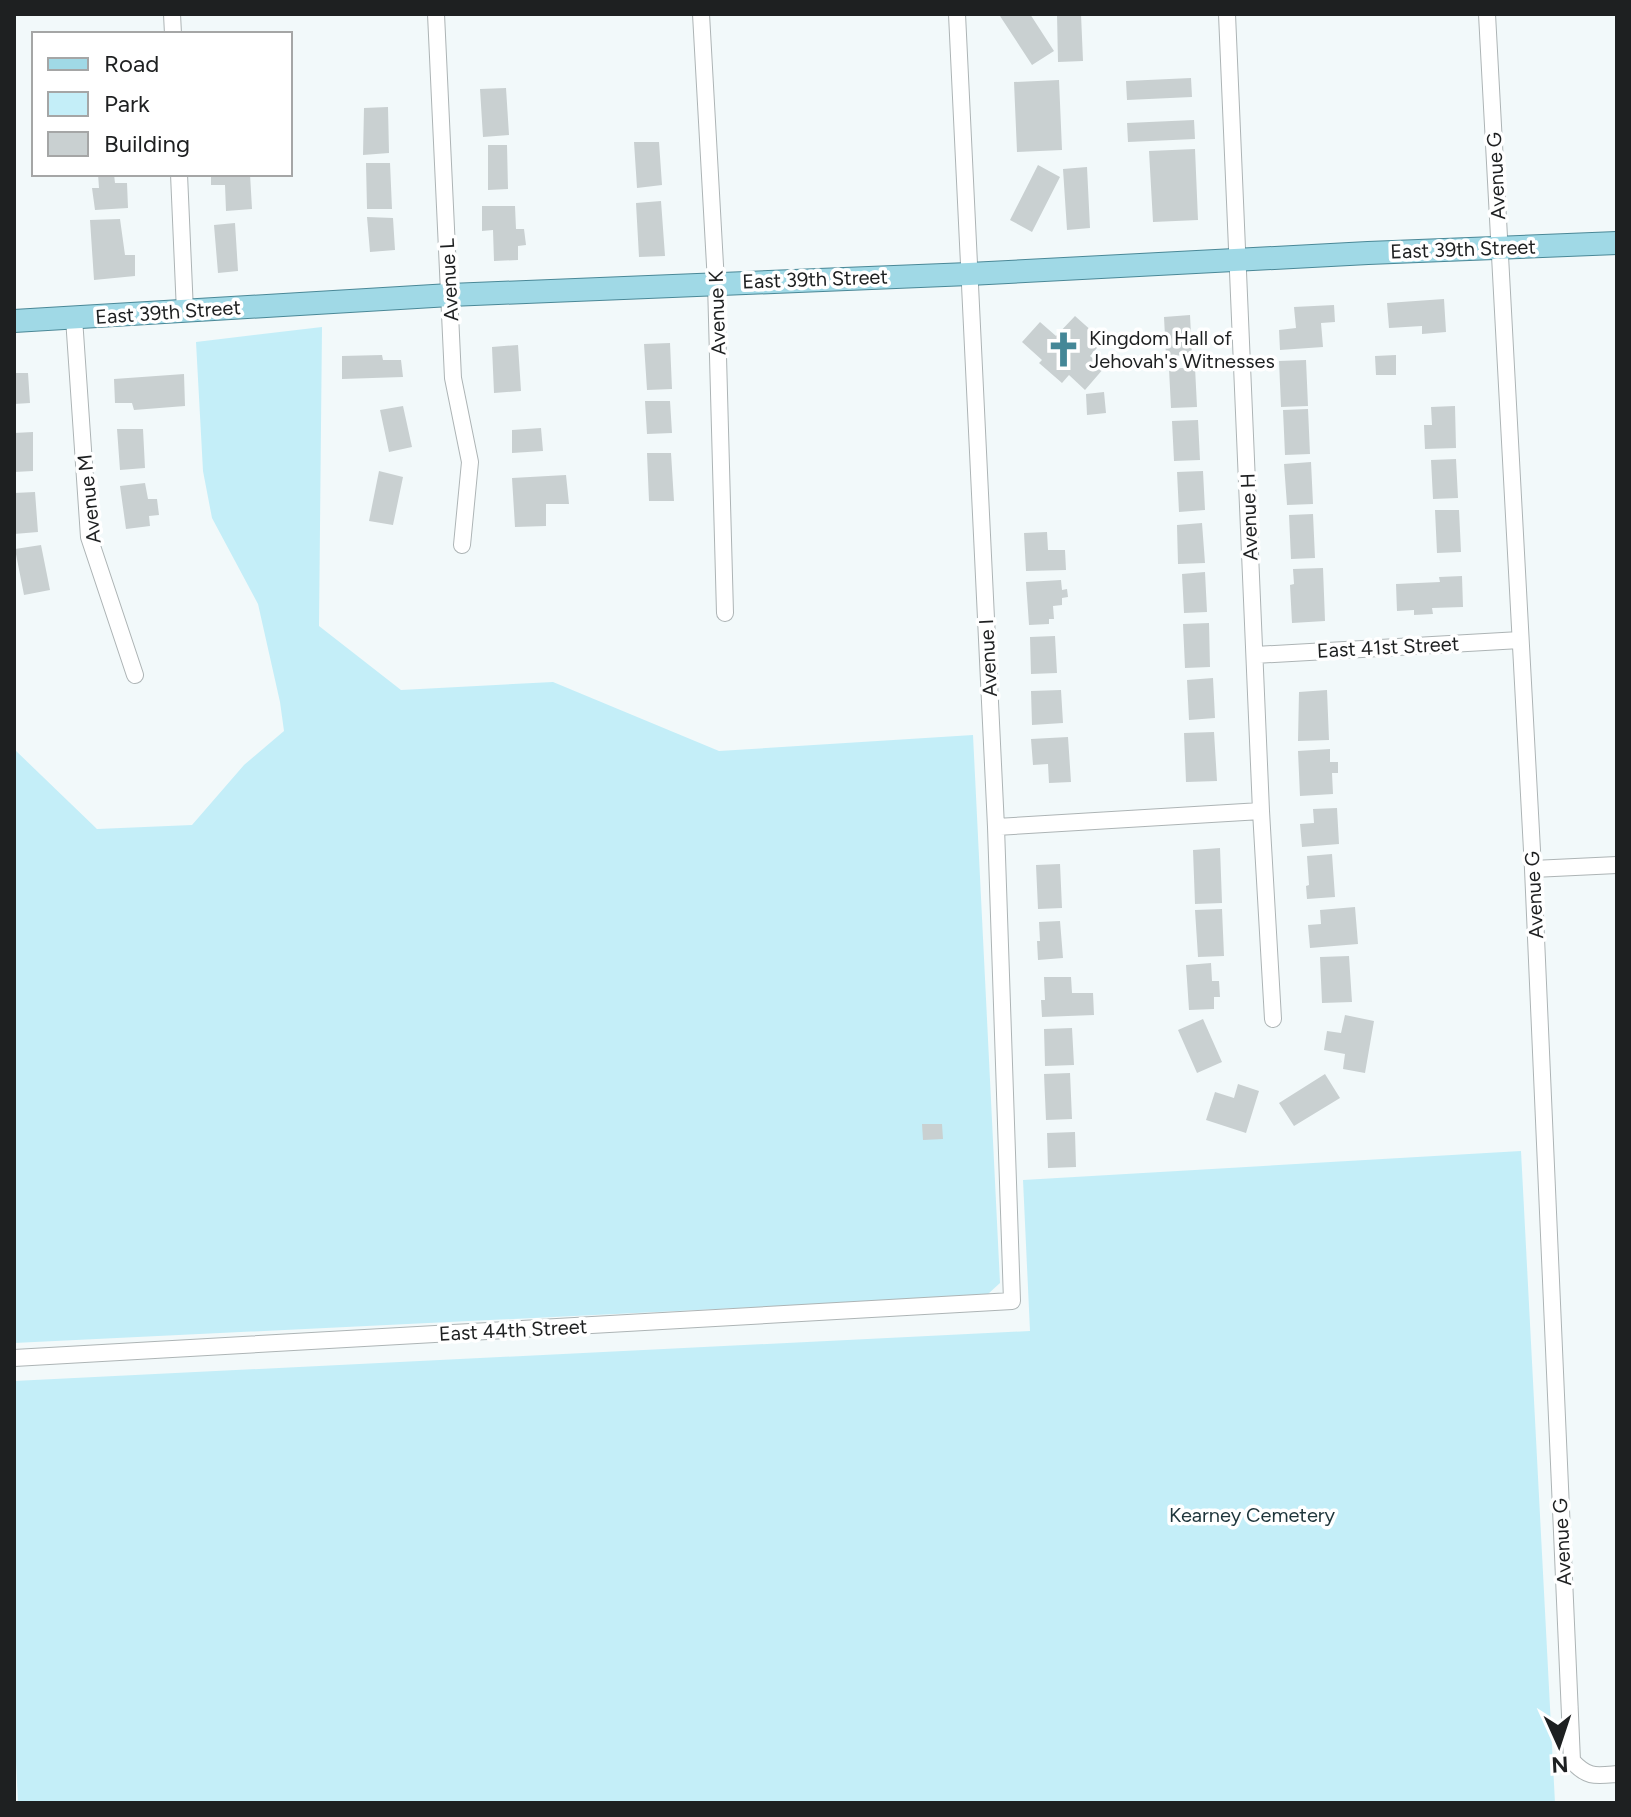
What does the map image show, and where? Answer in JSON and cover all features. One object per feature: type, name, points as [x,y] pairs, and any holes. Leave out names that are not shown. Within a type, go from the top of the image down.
[{"type":"main road","name":"East 39th Street","points":[[14,321],[450,295],[1617,243]]},
{"type":"street","name":"Avenue L","points":[[436,14],[453,378],[470,462],[462,545]]},
{"type":"street","name":"Avenue K","points":[[701,14],[716,283],[725,613]]},
{"type":"street","name":"Avenue I","points":[[957,14],[996,827],[1012,1301]]},
{"type":"street","name":"Avenue H","points":[[1227,14],[1261,811],[1273,1019]]},
{"type":"street","name":"Avenue G","points":[[1487,14],[1533,869],[1572,1761],[1583,1772],[1593,1776],[1617,1774]]},
{"type":"street","points":[[179,176],[185,312]]},
{"type":"street","name":"Avenue M","points":[[74,318],[89,537],[135,675]]},
{"type":"street","name":"East 41st Street","points":[[1255,655],[1520,640]]},
{"type":"street","points":[[996,827],[1261,811]]},
{"type":"street","points":[[1533,869],[1617,865]]},
{"type":"street","name":"East 44th Street","points":[[14,1358],[1012,1301]]},
{"type":"green space","points":[[322,327],[319,626],[401,690],[553,682],[719,751],[973,735],[1000,1283],[988,1294],[14,1343],[14,749],[97,829],[192,825],[244,765],[284,731],[258,604],[212,518],[203,471],[196,342]]},
{"type":"green space","name":"Kearney Cemetery","points":[[1521,1151],[1555,1803],[18,1803],[14,1719],[14,1381],[1030,1331],[1023,1180]]},
{"type":"building","points":[[1030,14],[1054,51],[1032,65],[1000,16]]},
{"type":"building","points":[[1057,14],[1081,14],[1083,61],[1058,62]]},
{"type":"building","points":[[1191,78],[1192,97],[1127,100],[1126,81]]},
{"type":"building","points":[[1059,80],[1062,150],[1017,152],[1014,82]]},
{"type":"building","points":[[506,88],[509,135],[483,137],[480,89]]},
{"type":"building","points":[[388,107],[389,153],[363,155],[364,108]]},
{"type":"building","points":[[1194,120],[1195,139],[1128,142],[1127,123]]},
{"type":"building","points":[[634,142],[659,142],[662,185],[637,188]]},
{"type":"building","points":[[488,145],[507,145],[508,189],[488,190]]},
{"type":"building","points":[[1195,149],[1198,220],[1153,222],[1149,151]]},
{"type":"building","points":[[366,163],[390,163],[392,209],[367,209]]},
{"type":"building","points":[[1038,165],[1060,177],[1032,232],[1010,220]]},
{"type":"building","points":[[1087,167],[1090,228],[1067,230],[1063,169]]},
{"type":"building","points":[[98,176],[114,176],[115,183],[127,183],[128,208],[95,210],[92,188],[99,188]]},
{"type":"building","points":[[211,176],[250,176],[252,209],[226,211],[225,185],[211,185]]},
{"type":"building","points":[[661,201],[665,256],[639,257],[636,203]]},
{"type":"building","points":[[482,206],[515,206],[516,229],[524,229],[526,245],[518,246],[518,260],[494,261],[493,230],[482,231]]},
{"type":"building","points":[[367,217],[393,218],[395,250],[370,252]]},
{"type":"building","points":[[120,219],[125,255],[135,255],[135,276],[94,280],[90,220]]},
{"type":"building","points":[[235,223],[238,271],[218,273],[214,225]]},
{"type":"building","points":[[1444,299],[1446,332],[1422,334],[1422,326],[1389,328],[1387,303]]},
{"type":"building","points":[[1334,305],[1335,322],[1321,323],[1323,347],[1280,350],[1279,330],[1296,328],[1294,307]]},
{"type":"building","points":[[1190,315],[1192,355],[1166,356],[1164,317]]},
{"type":"building","name":"Kingdom Hall of Jehovah's Witnesses","points":[[1075,316],[1103,341],[1090,356],[1104,368],[1085,390],[1069,375],[1062,383],[1039,363],[1042,360],[1022,342],[1040,322],[1056,336]]},
{"type":"building","points":[[670,343],[672,389],[647,390],[644,344]]},
{"type":"building","points":[[518,345],[521,391],[494,393],[492,347]]},
{"type":"building","points":[[382,355],[383,360],[401,360],[403,377],[342,379],[342,356]]},
{"type":"building","points":[[1396,355],[1396,375],[1376,375],[1375,356]]},
{"type":"building","points":[[1306,360],[1308,406],[1281,407],[1279,361]]},
{"type":"building","points":[[1195,367],[1197,407],[1171,408],[1169,369]]},
{"type":"building","points":[[14,373],[28,373],[30,403],[14,404]]},
{"type":"building","points":[[184,374],[185,406],[134,410],[132,403],[115,403],[114,379]]},
{"type":"building","points":[[1104,392],[1106,413],[1087,415],[1086,394]]},
{"type":"building","points":[[645,401],[670,401],[672,433],[647,434]]},
{"type":"building","points":[[403,406],[412,447],[389,452],[380,410]]},
{"type":"building","points":[[1455,406],[1456,448],[1425,449],[1424,425],[1432,425],[1431,407]]},
{"type":"building","points":[[1308,409],[1310,454],[1285,455],[1283,410]]},
{"type":"building","points":[[1198,420],[1200,460],[1174,461],[1172,421]]},
{"type":"building","points":[[541,428],[543,451],[512,453],[512,430]]},
{"type":"building","points":[[117,429],[143,429],[145,468],[120,470]]},
{"type":"building","points":[[33,432],[33,471],[14,472],[14,433]]},
{"type":"building","points":[[647,453],[671,453],[674,501],[649,501]]},
{"type":"building","points":[[1456,459],[1458,498],[1433,499],[1431,460]]},
{"type":"building","points":[[1311,462],[1313,504],[1287,505],[1284,464]]},
{"type":"building","points":[[379,471],[403,477],[393,525],[369,521]]},
{"type":"building","points":[[1203,471],[1205,510],[1179,512],[1177,472]]},
{"type":"building","points":[[566,475],[569,504],[546,504],[546,526],[515,527],[512,478]]},
{"type":"building","points":[[145,483],[148,499],[157,499],[159,515],[149,516],[150,526],[126,529],[120,486]]},
{"type":"building","points":[[35,492],[38,532],[14,534],[14,493]]},
{"type":"building","points":[[1435,510],[1459,510],[1461,552],[1437,553]]},
{"type":"building","points":[[1313,514],[1315,558],[1291,559],[1289,515]]},
{"type":"building","points":[[1202,523],[1205,563],[1178,564],[1177,525]]},
{"type":"building","points":[[1047,532],[1048,550],[1065,550],[1066,570],[1026,571],[1024,533]]},
{"type":"building","points":[[41,545],[50,590],[24,595],[15,549]]},
{"type":"building","points":[[1323,568],[1325,621],[1292,623],[1290,585],[1294,584],[1293,569]]},
{"type":"building","points":[[1205,572],[1207,612],[1184,613],[1182,574]]},
{"type":"building","points":[[1462,576],[1463,607],[1432,608],[1433,614],[1414,615],[1414,610],[1397,611],[1396,584],[1440,582],[1439,577]]},
{"type":"building","points":[[1061,580],[1062,590],[1067,589],[1068,597],[1062,598],[1062,605],[1053,606],[1054,619],[1049,619],[1049,624],[1029,625],[1026,582]]},
{"type":"building","points":[[1209,623],[1210,667],[1185,668],[1183,624]]},
{"type":"building","points":[[1055,636],[1057,673],[1031,674],[1030,637]]},
{"type":"building","points":[[1213,678],[1215,718],[1189,720],[1187,680]]},
{"type":"building","points":[[1061,690],[1063,723],[1032,725],[1031,691]]},
{"type":"building","points":[[1327,690],[1329,740],[1298,741],[1299,692]]},
{"type":"building","points":[[1214,732],[1217,781],[1186,782],[1184,733]]},
{"type":"building","points":[[1068,737],[1071,782],[1049,783],[1048,764],[1033,765],[1031,739]]},
{"type":"building","points":[[1330,749],[1330,762],[1338,762],[1338,773],[1332,773],[1333,794],[1300,796],[1298,751]]},
{"type":"building","points":[[1337,808],[1339,844],[1302,847],[1300,824],[1314,823],[1313,809]]},
{"type":"building","points":[[1220,848],[1222,903],[1195,904],[1193,850]]},
{"type":"building","points":[[1332,854],[1335,897],[1307,899],[1307,856]]},
{"type":"building","points":[[1060,864],[1062,908],[1038,909],[1036,865]]},
{"type":"building","points":[[1355,907],[1358,944],[1310,948],[1308,925],[1321,924],[1320,910]]},
{"type":"building","points":[[1222,909],[1224,956],[1198,957],[1195,910]]},
{"type":"building","points":[[1060,921],[1063,958],[1038,960],[1039,922]]},
{"type":"building","points":[[1349,956],[1352,1002],[1322,1003],[1320,957]]},
{"type":"building","points":[[1211,963],[1212,981],[1219,981],[1220,997],[1214,997],[1214,1009],[1189,1010],[1186,965]]},
{"type":"building","points":[[1044,977],[1071,977],[1072,993],[1093,993],[1094,1015],[1042,1017]]},
{"type":"building","points":[[1345,1015],[1374,1021],[1365,1073],[1343,1069],[1345,1054],[1324,1050],[1327,1031],[1341,1033]]},
{"type":"building","points":[[1203,1019],[1222,1062],[1197,1073],[1178,1030]]},
{"type":"building","points":[[1072,1028],[1074,1065],[1045,1066],[1044,1029]]},
{"type":"building","points":[[1070,1073],[1072,1119],[1046,1120],[1044,1074]]},
{"type":"building","points":[[1325,1074],[1340,1098],[1294,1126],[1279,1103]]},
{"type":"building","points":[[1238,1084],[1259,1091],[1246,1133],[1206,1120],[1215,1092],[1234,1098]]},
{"type":"building","points":[[922,1124],[942,1124],[943,1139],[923,1140]]},
{"type":"building","points":[[1075,1132],[1076,1167],[1048,1168],[1047,1133]]},
{"type":"place","name":"Kingdom Hall of Jehovah's Witnesses","points":[[1063,349]]}]
